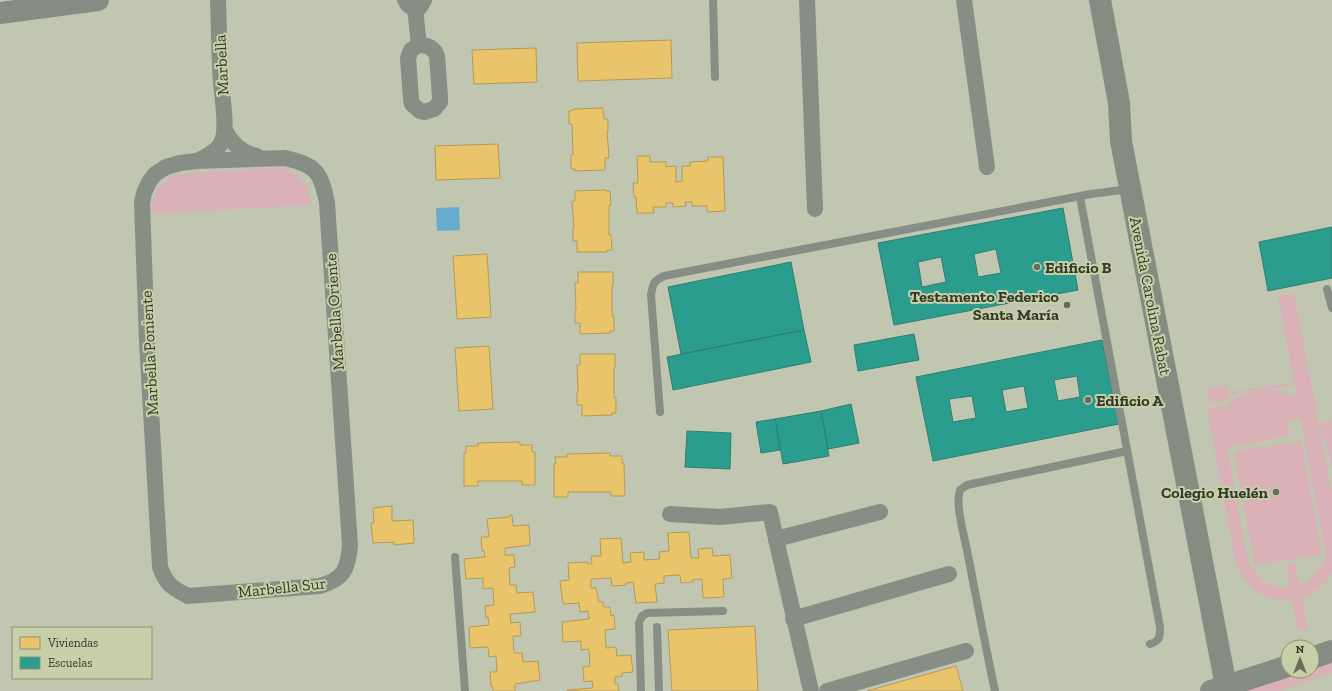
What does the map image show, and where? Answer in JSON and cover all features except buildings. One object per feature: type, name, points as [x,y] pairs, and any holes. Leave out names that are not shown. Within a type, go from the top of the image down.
[{"type":"street","points":[[0,13],[98,0]]},
{"type":"street","name":"Marbella","points":[[196,161],[206,157],[215,150],[222,141],[225,130],[221,82],[218,0]]},
{"type":"street","points":[[807,0],[816,209]]},
{"type":"street","points":[[964,0],[987,168]]},
{"type":"street","name":"Avenida Carolina Rabat","points":[[1086,0],[1108,104],[1122,141]]},
{"type":"street","name":"Avenida Carolina Rabat","points":[[1100,0],[1119,103],[1122,141],[1130,189],[1223,690]]},
{"type":"street","points":[[415,3],[419,45]]},
{"type":"street","name":"Marbella","points":[[225,130],[231,141],[240,150],[265,158]]},
{"type":"street","name":"Marbella Oriente","points":[[228,160],[285,158],[301,161],[313,169],[319,177],[324,190],[327,203],[350,545]]},
{"type":"street","name":"Marbella Poniente","points":[[188,596],[170,586],[164,578],[160,567],[142,203],[144,193],[149,182],[155,174],[166,168],[180,163],[228,160]]},
{"type":"street","points":[[670,514],[720,517],[770,512],[793,619],[811,691]]},
{"type":"street","points":[[776,538],[880,512]]},
{"type":"street","name":"Marbella Sur","points":[[188,596],[320,586],[331,583],[344,572],[348,561],[350,545]]},
{"type":"street","points":[[793,619],[949,574]]},
{"type":"street","points":[[827,691],[966,651]]},
{"type":"street","points":[[1320,655],[1332,651]]},
{"type":"street","points":[[1223,690],[1280,669]]},
{"type":"lane","points":[[713,0],[715,77]]},
{"type":"lane","points":[[660,412],[651,295],[656,279],[674,273],[1130,189]]},
{"type":"lane","points":[[1080,197],[1160,627],[1159,639],[1150,644]]},
{"type":"lane","points":[[1327,289],[1332,308]]},
{"type":"lane","points":[[995,691],[962,524],[958,501],[960,490],[967,485],[1127,451]]},
{"type":"lane","points":[[455,557],[465,691]]},
{"type":"lane","points":[[641,691],[639,623],[642,616],[648,613],[723,611]]},
{"type":"lane","points":[[657,627],[658,691]]},
{"type":"shaded area","points":[[284,167],[300,177],[307,185],[311,205],[151,214],[153,201],[160,186],[175,174]]},
{"type":"shaded area","points":[[1294,293],[1332,492],[1332,573],[1319,588],[1302,598],[1308,629],[1298,631],[1292,600],[1273,598],[1258,592],[1246,581],[1236,565],[1207,409],[1223,406],[1224,409],[1237,397],[1263,389],[1229,394],[1230,400],[1209,403],[1207,388],[1227,385],[1228,392],[1293,382],[1293,385],[1265,389],[1278,390],[1297,397],[1278,296]],"holes":[[[1299,418],[1326,553],[1320,568],[1309,580],[1300,585],[1295,564],[1286,565],[1290,587],[1275,586],[1269,584],[1258,575],[1247,556],[1227,447],[1290,436],[1288,420]]]},
{"type":"shaded area","points":[[1332,420],[1332,470],[1326,440],[1324,441],[1320,423]]},
{"type":"shaded area","points":[[1301,441],[1322,554],[1255,566],[1234,452]]},
{"type":"shaded area","points":[[1332,659],[1332,674],[1331,673],[1320,677],[1320,663]]},
{"type":"shaded area","points":[[1280,677],[1280,679],[1314,679],[1281,691],[1245,691]]},
{"type":"water","points":[[459,207],[460,230],[437,231],[436,208]]},
{"type":"place","name":"Edificio B","points":[[1037,267]]},
{"type":"place","name":"Testamento Federico Santa María","points":[[1067,305]]},
{"type":"place","name":"Edificio A","points":[[1088,400]]},
{"type":"place","name":"Colegio Huelén","points":[[1276,492]]}]
